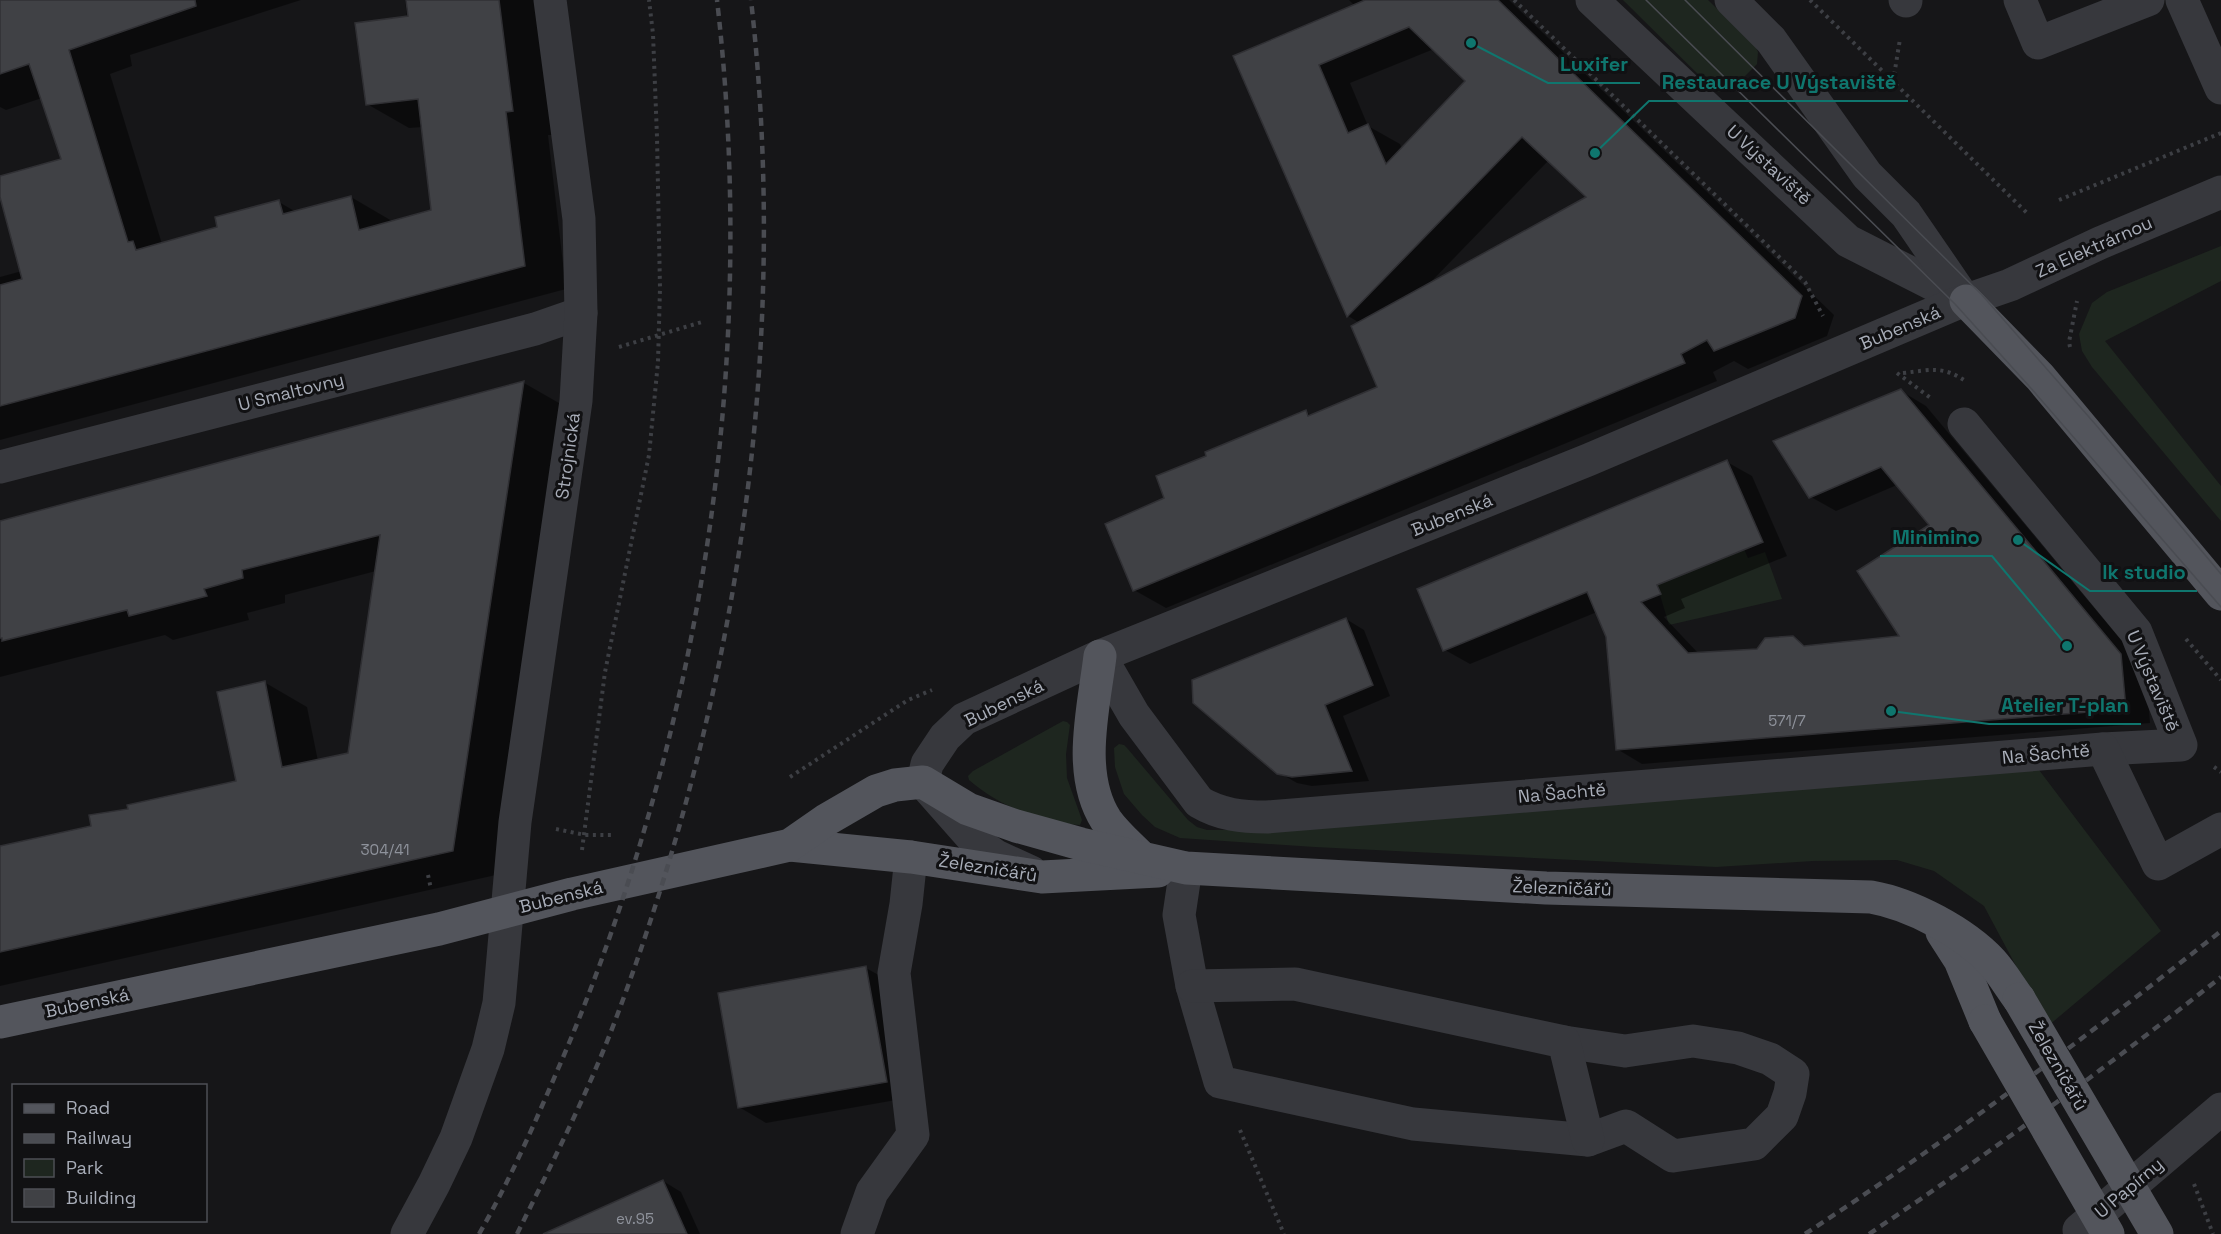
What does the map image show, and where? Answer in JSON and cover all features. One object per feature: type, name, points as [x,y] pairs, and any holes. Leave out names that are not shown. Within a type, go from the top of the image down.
[{"type":"main road","name":"U Výstaviště","points":[[1966,301],[2040,377],[2221,594]]},
{"type":"main road","points":[[1100,656],[1092,720],[1091,776],[1096,799],[1106,818],[1118,835],[1141,857]]},
{"type":"main road","name":"Bubenská","points":[[0,1022],[439,929],[572,894],[790,845],[826,820],[876,791],[895,785],[923,782]]},
{"type":"main road","name":"Železničářů","points":[[923,782],[968,809],[1016,826],[1186,868]]},
{"type":"main road","name":"Železničářů","points":[[790,845],[911,857],[1042,877],[1138,874],[1186,868],[1546,888],[1871,897],[1892,901],[1917,910],[1964,939],[1991,961],[2019,999],[2157,1234]]},
{"type":"main road","name":"Železničářů","points":[[1934,921],[1960,960],[1985,1021],[2094,1232]]},
{"type":"street","name":"Strojnická","points":[[407,1234],[456,1138],[488,1049],[499,1003],[515,822],[576,401],[582,313],[579,219],[550,0]]},
{"type":"street","name":"U Výstaviště","points":[[1592,0],[1848,241],[1966,301]]},
{"type":"street","name":"U Výstaviště","points":[[1731,0],[1771,40],[1867,174],[1906,214],[1966,301]]},
{"type":"street","points":[[2020,0],[2038,43],[2148,0]]},
{"type":"street","points":[[2182,0],[2221,88]]},
{"type":"street","name":"Za Elektrárnou","points":[[1966,301],[2010,285],[2100,243],[2221,192]]},
{"type":"street","name":"Bubenská","points":[[923,782],[927,764],[945,737],[964,719],[1100,656],[1588,460],[1966,301]]},
{"type":"street","name":"U Smaltovny","points":[[0,467],[535,329],[582,313]]},
{"type":"street","name":"U Výstaviště","points":[[1964,424],[2136,632],[2181,745]]},
{"type":"street","name":"Na Šachtě","points":[[1100,656],[1134,715],[1199,802],[1214,811],[1240,817],[1279,816],[2103,749],[2181,745]]},
{"type":"street","name":"Na Šachtě","points":[[2103,749],[2158,864],[2221,829]]},
{"type":"street","points":[[923,782],[976,842],[996,856],[1042,877]]},
{"type":"street","points":[[857,1234],[872,1192],[913,1135],[894,973],[906,904],[911,857]]},
{"type":"street","points":[[1186,868],[1179,915],[1192,986],[1220,1082],[1413,1124],[1588,1140],[1626,1126],[1673,1156],[1754,1144],[1782,1116],[1790,1093],[1793,1074],[1770,1059],[1738,1048],[1693,1041],[1625,1051],[1564,1042],[1295,984],[1192,986]]},
{"type":"street","points":[[1564,1042],[1588,1140]]},
{"type":"street","name":"U Papírny","points":[[2094,1232],[2179,1146],[2221,1109]]},
{"type":"path","points":[[585,835],[605,672],[649,455],[659,335],[657,137],[653,34],[649,0]]},
{"type":"path","points":[[1514,0],[1805,282]]},
{"type":"path","points":[[1810,0],[2028,214]]},
{"type":"path","points":[[2059,200],[2221,133]]},
{"type":"path","points":[[578,359],[702,322]]},
{"type":"path","points":[[1220,1082],[1284,1234]]},
{"type":"path","name":"U Papírny","points":[[2179,1146],[2213,1234]]},
{"type":"green space","points":[[1623,0],[1708,0],[1755,46],[1758,52],[1757,64],[1729,92],[1716,92]]},
{"type":"green space","points":[[2221,246],[2221,281],[2105,341],[2221,486],[2221,521],[2092,367],[2082,351],[2079,334],[2092,303],[2107,292]]},
{"type":"green space","points":[[1744,549],[1748,558],[1765,552],[1782,599],[1669,625],[1657,585]]},
{"type":"green space","points":[[1063,721],[1070,725],[1066,754],[1067,778],[1082,820],[1080,825],[1018,810],[988,794],[969,780],[968,776],[973,771]]},
{"type":"green space","points":[[1119,744],[1127,748],[1188,820],[1197,827],[1207,830],[1311,829],[2036,766],[2161,931],[2048,1026],[1984,906],[1934,871],[1897,860],[1813,861],[1716,867],[1180,838],[1155,827],[1124,794],[1115,767],[1114,748]]},
{"type":"building","points":[[0,0],[195,0],[196,6],[69,50],[128,242],[133,241],[136,250],[217,227],[215,217],[279,200],[283,214],[351,196],[359,230],[431,210],[418,99],[366,105],[355,23],[408,16],[406,0],[499,0],[513,111],[506,112],[525,266],[0,406],[0,285],[22,279],[0,197],[0,176],[61,159],[29,64],[0,74]]},
{"type":"building","points":[[1365,0],[1498,0],[1802,296],[1795,318],[1714,351],[1707,340],[1681,354],[1685,363],[1133,591],[1105,524],[1164,498],[1156,476],[1206,456],[1205,452],[1306,410],[1308,416],[1377,387],[1351,326],[1586,197],[1522,137],[1347,317],[1233,56]],"holes":[[[1409,27],[1465,81],[1386,164],[1368,124],[1348,133],[1319,65]]]},
{"type":"building","points":[[524,381],[453,851],[0,952],[0,846],[91,826],[89,815],[128,809],[127,805],[236,781],[217,692],[265,681],[282,767],[348,753],[380,535],[242,570],[243,578],[204,589],[207,596],[129,616],[127,610],[2,641],[0,638],[0,521]]},
{"type":"building","points":[[1901,389],[2121,654],[2126,709],[1616,750],[1606,637],[1587,592],[1443,651],[1417,589],[1727,460],[1763,542],[1657,585],[1661,594],[1641,602],[1688,653],[1757,649],[1765,638],[1793,636],[1804,646],[1899,636],[1857,571],[1929,525],[1881,467],[1809,498],[1773,441]]},
{"type":"building","points":[[1346,618],[1373,685],[1325,705],[1352,771],[1292,777],[1277,774],[1193,703],[1192,680]]},
{"type":"building","points":[[866,966],[887,1082],[738,1108],[718,993]]},
{"type":"building","points":[[663,1180],[687,1234],[543,1234]]},
{"type":"tram line","points":[[1646,0],[1955,304],[2221,607]]},
{"type":"tram line","points":[[1685,0],[1982,295],[2096,425],[2221,574]]},
{"type":"railway","points":[[479,1234],[515,1166],[547,1095],[614,923],[654,796],[685,666],[709,534],[724,401],[730,267],[728,134],[717,0]]},
{"type":"railway","points":[[517,1234],[583,1097],[618,1013],[660,891],[695,767],[724,641],[744,514],[758,386],[764,258],[761,129],[751,0]]},
{"type":"railway","points":[[1805,1234],[1912,1162],[2016,1087],[2221,931]]},
{"type":"railway","points":[[1869,1234],[2048,1109],[2221,977]]},
{"type":"place","name":"Luxifer","points":[[1471,43]]},
{"type":"place","name":"Restaurace U Výstaviště","points":[[1595,153]]},
{"type":"place","name":"lk studio","points":[[2018,540]]},
{"type":"place","name":"Minimino","points":[[2067,646]]},
{"type":"place","name":"Atelier T-plan","points":[[1891,711]]}]
